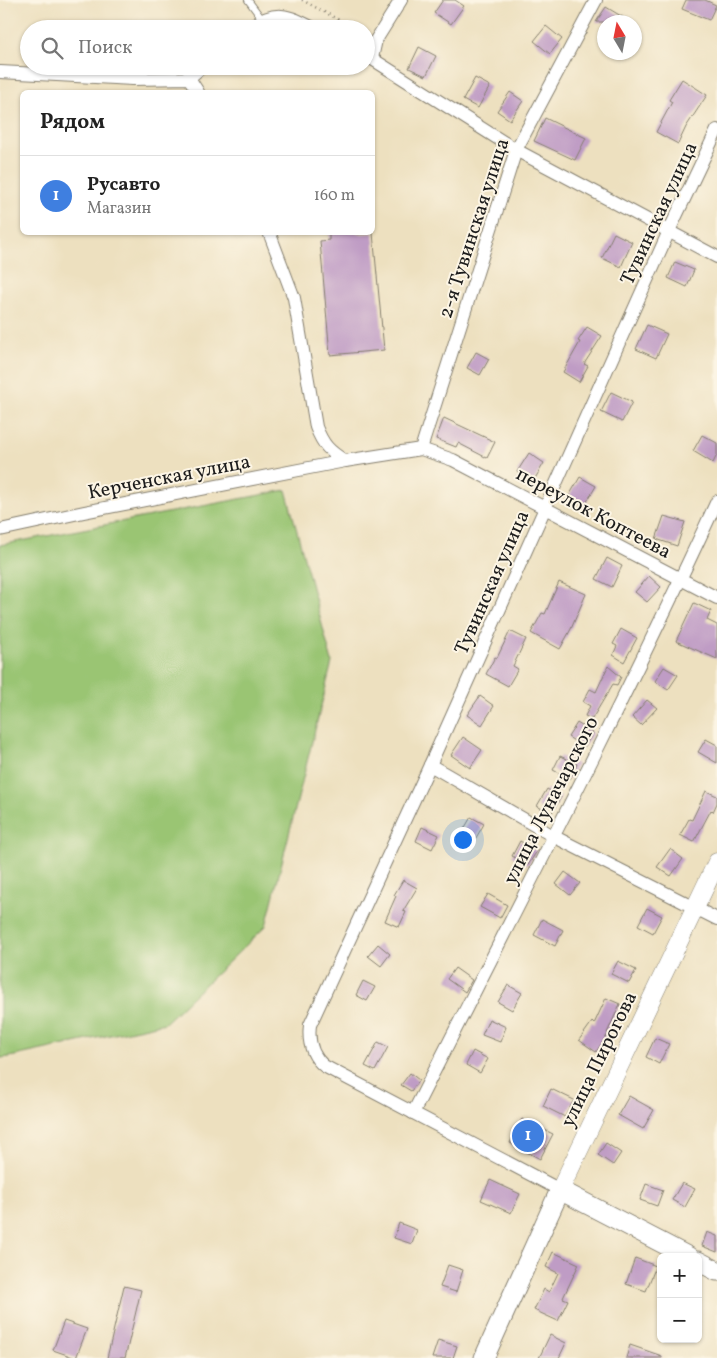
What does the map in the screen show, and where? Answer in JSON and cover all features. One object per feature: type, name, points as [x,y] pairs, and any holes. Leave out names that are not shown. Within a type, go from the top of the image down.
[{"type":"main road","name":"улица Пирогова","points":[[484,1358],[560,1190],[717,862]]},
{"type":"main road","points":[[560,1190],[682,1253]]},
{"type":"main road","points":[[702,1263],[717,1271]]},
{"type":"street","points":[[375,42],[401,0]]},
{"type":"street","name":"2-я Тувинская улица","points":[[421,449],[516,150],[596,0]]},
{"type":"street","points":[[262,19],[276,15],[296,20]]},
{"type":"street","points":[[375,60],[516,150],[717,257]]},
{"type":"street","points":[[0,72],[20,73]]},
{"type":"street","points":[[57,75],[132,79],[189,78],[192,75]]},
{"type":"street","points":[[189,78],[197,90]]},
{"type":"street","name":"Тувинская улица","points":[[413,1114],[324,1066],[317,1060],[308,1038],[310,1025],[430,765],[669,231],[717,130]]},
{"type":"street","points":[[270,235],[294,298],[316,427],[321,441],[331,452],[345,461]]},
{"type":"street","name":"переулок Коптеева","points":[[421,449],[453,460],[545,506],[717,598]]},
{"type":"street","name":"Керченская улица","points":[[0,530],[345,461],[421,449]]},
{"type":"street","name":"улица Луначарского","points":[[413,1114],[554,836],[681,579],[717,501]]},
{"type":"street","points":[[430,765],[554,836],[717,919]]},
{"type":"street","points":[[413,1114],[560,1190]]},
{"type":"lane","points":[[248,0],[262,19]]},
{"type":"path","points":[[302,0],[339,20]]},
{"type":"green space","points":[[286,490],[332,662],[266,926],[165,1023],[0,1058],[0,545]]},
{"type":"building","points":[[443,0],[455,0],[464,6],[451,24],[434,13]]},
{"type":"building","points":[[686,0],[705,0],[716,5],[709,20],[682,9]]},
{"type":"building","points":[[606,7],[619,15],[601,15]]},
{"type":"building","points":[[546,26],[562,39],[550,54],[534,41]]},
{"type":"building","points":[[419,47],[436,56],[426,76],[409,68]]},
{"type":"building","points":[[475,78],[490,86],[478,108],[463,100]]},
{"type":"building","points":[[682,79],[707,95],[686,127],[678,144],[656,132],[672,102],[669,100]]},
{"type":"building","points":[[510,92],[523,101],[510,120],[497,111]]},
{"type":"building","points":[[545,118],[586,138],[575,160],[534,141]]},
{"type":"building","points":[[614,233],[632,242],[621,267],[602,258]]},
{"type":"building","points":[[329,235],[373,235],[384,350],[330,355],[320,241],[329,240]]},
{"type":"building","points":[[675,262],[694,270],[687,287],[668,278]]},
{"type":"building","points":[[647,325],[667,334],[656,358],[636,349]]},
{"type":"building","points":[[587,327],[602,336],[584,364],[588,366],[579,382],[563,372]]},
{"type":"building","points":[[476,352],[489,359],[480,375],[467,368]]},
{"type":"building","points":[[611,392],[632,402],[622,422],[601,412]]},
{"type":"building","points":[[444,418],[495,442],[487,458],[458,443],[456,447],[436,439]]},
{"type":"building","points":[[702,435],[717,443],[717,455],[713,463],[693,451]]},
{"type":"building","points":[[529,453],[544,463],[533,482],[517,472]]},
{"type":"building","points":[[580,477],[596,486],[585,505],[569,496]]},
{"type":"building","points":[[664,516],[685,522],[677,546],[656,539]]},
{"type":"building","points":[[607,558],[622,566],[612,587],[596,579]]},
{"type":"building","points":[[649,576],[661,587],[647,602],[635,592]]},
{"type":"building","points":[[559,582],[586,594],[560,649],[531,633],[542,613],[545,614]]},
{"type":"building","points":[[694,603],[711,611],[707,620],[717,625],[717,659],[676,641]]},
{"type":"building","points":[[621,629],[637,638],[624,662],[613,655],[617,646],[613,644]]},
{"type":"building","points":[[510,631],[526,639],[513,666],[518,669],[508,686],[486,674],[495,657],[497,658]]},
{"type":"building","points":[[608,666],[621,677],[617,685],[613,684],[592,719],[585,716],[590,706],[583,702],[590,689],[596,692]]},
{"type":"building","points":[[664,667],[678,675],[668,690],[655,681]]},
{"type":"building","points":[[480,696],[494,706],[482,725],[467,715]]},
{"type":"building","points":[[647,700],[657,708],[641,725],[632,717]]},
{"type":"building","points":[[577,723],[593,733],[584,747],[568,737]]},
{"type":"building","points":[[463,737],[482,750],[470,768],[451,755]]},
{"type":"building","points":[[706,739],[717,745],[717,763],[698,752]]},
{"type":"building","points":[[560,756],[577,764],[570,779],[553,770]]},
{"type":"building","points":[[547,789],[561,797],[551,814],[537,806]]},
{"type":"building","points":[[706,791],[717,796],[717,803],[713,812],[711,810],[694,842],[680,835],[689,819],[692,820]]},
{"type":"building","points":[[471,817],[484,824],[473,843],[460,836]]},
{"type":"building","points":[[422,827],[439,835],[432,849],[416,841]]},
{"type":"building","points":[[520,841],[537,851],[528,865],[512,856]]},
{"type":"building","points":[[670,849],[683,859],[671,876],[657,867]]},
{"type":"building","points":[[565,872],[580,883],[570,895],[556,884]]},
{"type":"building","points":[[403,880],[417,888],[403,911],[406,912],[399,927],[385,921],[396,896],[394,895]]},
{"type":"building","points":[[488,894],[507,905],[500,918],[480,907]]},
{"type":"building","points":[[647,908],[662,916],[653,933],[638,925]]},
{"type":"building","points":[[542,919],[563,930],[555,946],[534,935]]},
{"type":"building","points":[[378,944],[390,954],[381,966],[368,956]]},
{"type":"building","points":[[618,961],[636,970],[629,983],[611,974]]},
{"type":"building","points":[[455,968],[472,980],[465,992],[447,979]]},
{"type":"building","points":[[363,981],[375,987],[367,1001],[356,995]]},
{"type":"building","points":[[508,985],[522,993],[512,1010],[498,1002]]},
{"type":"building","points":[[606,998],[620,1004],[608,1034],[596,1052],[579,1040],[592,1022],[594,1024]]},
{"type":"building","points":[[489,1019],[506,1027],[500,1042],[482,1035]]},
{"type":"building","points":[[655,1038],[669,1044],[659,1064],[646,1057]]},
{"type":"building","points":[[378,1042],[388,1047],[375,1071],[365,1066]]},
{"type":"building","points":[[473,1051],[488,1059],[480,1073],[466,1065]]},
{"type":"building","points":[[410,1073],[419,1080],[411,1091],[401,1085]]},
{"type":"building","points":[[551,1089],[574,1100],[565,1117],[543,1106]]},
{"type":"building","points":[[629,1096],[654,1110],[643,1129],[618,1115]]},
{"type":"building","points":[[522,1119],[553,1134],[540,1159],[510,1143]]},
{"type":"building","points":[[606,1143],[621,1153],[613,1165],[598,1155]]},
{"type":"building","points":[[490,1180],[520,1194],[511,1213],[481,1200]]},
{"type":"building","points":[[682,1183],[695,1189],[685,1207],[672,1200]]},
{"type":"building","points":[[646,1184],[663,1190],[657,1206],[640,1200]]},
{"type":"building","points":[[399,1223],[417,1230],[412,1244],[394,1238]]},
{"type":"building","points":[[707,1232],[717,1236],[717,1252],[702,1246]]},
{"type":"building","points":[[553,1252],[579,1264],[563,1298],[568,1300],[558,1321],[534,1310],[544,1289],[549,1292],[558,1273],[546,1267]]},
{"type":"building","points":[[635,1258],[656,1266],[646,1291],[626,1284]]},
{"type":"building","points":[[448,1265],[463,1270],[456,1292],[440,1287]]},
{"type":"building","points":[[124,1286],[141,1290],[125,1358],[107,1358]]},
{"type":"building","points":[[64,1321],[87,1329],[76,1358],[53,1350]]},
{"type":"building","points":[[550,1335],[566,1343],[559,1358],[539,1358]]},
{"type":"building","points":[[438,1340],[457,1346],[453,1358],[432,1358]]},
{"type":"building","points":[[630,1345],[662,1356],[662,1358],[626,1358]]},
{"type":"place","name":"Русавто","points":[[528,1136]]}]
